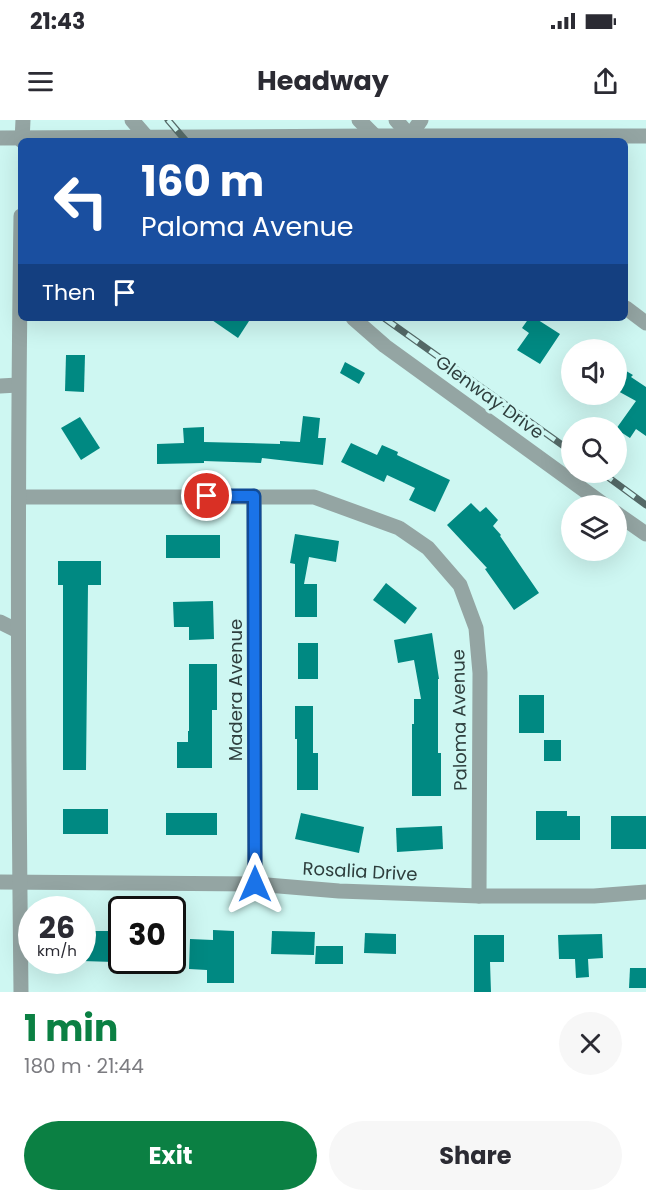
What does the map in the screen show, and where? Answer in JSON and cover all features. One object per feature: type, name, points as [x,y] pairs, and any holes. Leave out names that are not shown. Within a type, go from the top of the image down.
[{"type":"street","points":[[22,120],[22,138]]},
{"type":"street","points":[[132,120],[148,138]]},
{"type":"street","points":[[359,120],[376,138],[410,135],[646,136]]},
{"type":"street","points":[[396,120],[410,135]]},
{"type":"street","points":[[410,135],[421,120]]},
{"type":"street","points":[[0,138],[18,139]]},
{"type":"street","points":[[628,310],[646,323]]},
{"type":"street","points":[[19,321],[18,631],[21,992]]},
{"type":"street","name":"Glenway Drive","points":[[356,321],[385,346],[591,495]]},
{"type":"street","points":[[0,386],[18,385]]},
{"type":"street","name":"Madera Avenue","points":[[254,496],[255,884]]},
{"type":"street","name":"Paloma Avenue","points":[[19,497],[314,497],[399,528],[428,548],[460,585],[476,628],[480,673],[479,896]]},
{"type":"street","points":[[627,521],[646,534]]},
{"type":"street","points":[[0,622],[18,631]]},
{"type":"street","points":[[0,635],[18,631]]},
{"type":"street","name":"Rosalia Drive","points":[[0,882],[255,884],[339,891],[479,896],[594,896],[646,892]]},
{"type":"building","points":[[213,321],[249,321],[238,338]]},
{"type":"building","points":[[527,321],[540,321],[560,334],[540,364],[517,350],[529,333],[522,328]]},
{"type":"building","points":[[66,355],[85,355],[84,392],[65,391]]},
{"type":"building","points":[[345,362],[365,373],[359,384],[340,373]]},
{"type":"building","points":[[627,371],[646,387],[646,436],[636,429],[630,438],[627,436],[627,417],[625,417],[636,401],[627,396]]},
{"type":"building","points":[[303,416],[320,418],[318,438],[326,438],[323,465],[262,458],[261,463],[204,461],[204,463],[157,464],[157,444],[184,443],[183,428],[204,427],[204,442],[280,444],[280,441],[300,442]]},
{"type":"building","points":[[80,417],[100,448],[81,460],[61,428]]},
{"type":"building","points":[[351,443],[377,455],[382,445],[398,452],[397,455],[450,480],[435,512],[409,500],[415,488],[387,475],[384,482],[341,462]]},
{"type":"building","points":[[471,503],[480,512],[486,507],[498,520],[493,526],[539,593],[514,610],[485,569],[487,568],[447,525]]},
{"type":"building","points":[[295,534],[339,541],[336,562],[309,557],[304,584],[317,584],[317,617],[295,617],[295,564],[290,563]]},
{"type":"building","points":[[166,535],[220,535],[220,558],[166,558]]},
{"type":"building","points":[[58,561],[101,561],[101,585],[88,585],[86,770],[63,770],[63,585],[58,585]]},
{"type":"building","points":[[386,583],[417,608],[405,624],[373,600]]},
{"type":"building","points":[[213,601],[214,639],[189,640],[189,627],[174,627],[173,602]]},
{"type":"building","points":[[432,633],[439,679],[438,753],[441,753],[441,796],[412,796],[414,699],[421,699],[414,660],[398,663],[394,640]]},
{"type":"building","points":[[298,643],[318,643],[318,679],[298,679]]},
{"type":"building","points":[[189,664],[217,664],[217,710],[212,710],[212,768],[177,768],[177,742],[188,742]]},
{"type":"building","points":[[519,695],[544,695],[544,733],[519,733]]},
{"type":"building","points":[[295,706],[313,706],[313,753],[318,753],[318,790],[297,790]]},
{"type":"building","points":[[544,740],[561,740],[561,761],[544,761]]},
{"type":"building","points":[[63,809],[108,809],[108,834],[63,834]]},
{"type":"building","points":[[536,811],[567,811],[567,816],[580,816],[580,840],[536,840]]},
{"type":"building","points":[[166,813],[217,813],[217,835],[166,835]]},
{"type":"building","points":[[301,813],[364,827],[359,853],[295,839]]},
{"type":"building","points":[[611,816],[646,816],[646,849],[611,849]]},
{"type":"building","points":[[442,826],[443,849],[397,852],[396,828]]},
{"type":"building","points":[[213,930],[234,931],[234,983],[207,983],[207,970],[189,969],[190,939],[213,940]]},
{"type":"building","points":[[96,931],[108,931],[108,962],[96,961]]},
{"type":"building","points":[[272,931],[315,932],[314,955],[271,954]]},
{"type":"building","points":[[365,933],[396,934],[396,954],[364,953]]},
{"type":"building","points":[[602,934],[603,958],[588,959],[589,977],[576,978],[575,959],[559,959],[558,935]]},
{"type":"building","points":[[474,935],[504,935],[504,962],[490,962],[491,992],[474,992]]},
{"type":"building","points":[[316,946],[343,946],[343,964],[315,964]]},
{"type":"building","points":[[630,968],[646,968],[646,988],[629,988]]},
{"type":"railway","points":[[168,120],[183,138]]},
{"type":"railway","points":[[388,321],[561,444]]},
{"type":"railway","points":[[616,483],[646,505]]},
{"type":"route","points":[[207,496],[254,496],[255,884]]}]
